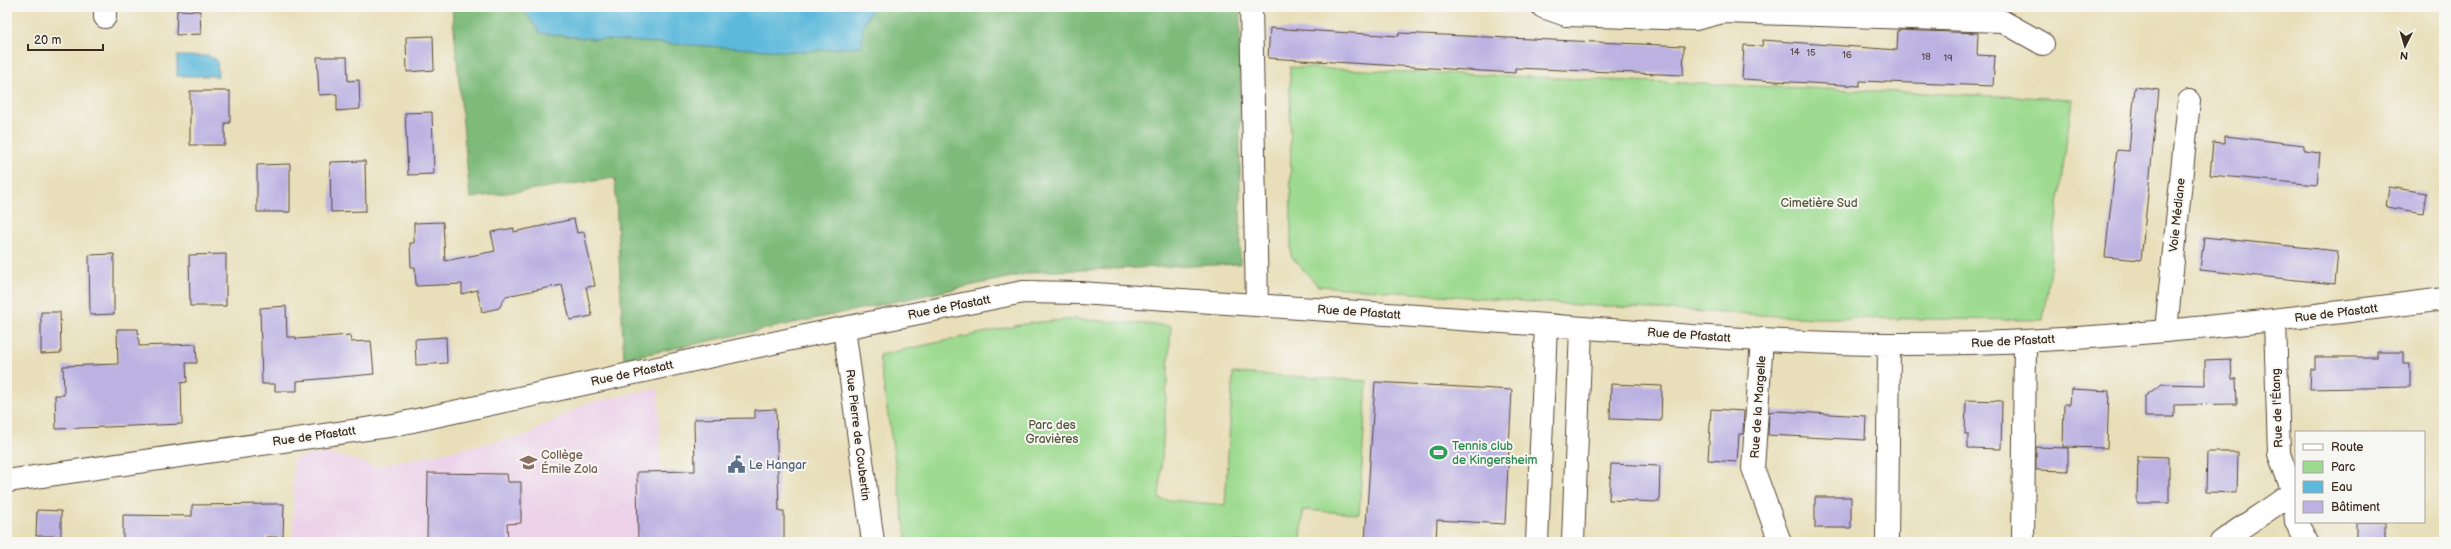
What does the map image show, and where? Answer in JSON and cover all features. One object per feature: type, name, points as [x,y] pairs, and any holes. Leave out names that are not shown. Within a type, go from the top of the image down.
[{"type":"street","points":[[1251,7],[1261,222],[1257,304]]},
{"type":"street","points":[[1543,7],[1566,15],[1636,18],[1695,19],[1723,12],[2002,21],[2043,44]]},
{"type":"street","name":"Voie Médiane","points":[[2166,330],[2190,101]]},
{"type":"street","name":"Rue de Pfastatt","points":[[7,481],[394,425],[844,328],[1023,292],[1080,293],[1257,304],[1581,328],[1762,339],[1889,344],[2025,342],[2275,321],[2444,299]]},
{"type":"street","name":"Rue de l'Étang","points":[[2275,321],[2279,454],[2294,492],[2295,507]]},
{"type":"street","points":[[1537,542],[1546,325]]},
{"type":"street","name":"Rue Pierre de Coubertin","points":[[844,328],[873,542]]},
{"type":"street","points":[[1573,542],[1581,328]]},
{"type":"street","name":"Rue de la Margelle","points":[[1762,339],[1753,468],[1780,542]]},
{"type":"street","points":[[2024,542],[2025,342]]},
{"type":"street","points":[[1887,542],[1889,344]]},
{"type":"street","points":[[2221,542],[2248,522],[2267,512],[2294,492]]},
{"type":"street","name":"Rue de l'Étang","points":[[2297,523],[2307,542]]},
{"type":"shaded area","name":"Collège Émile Zola","points":[[658,388],[663,542],[293,542],[293,458],[327,453],[375,466],[525,436],[584,404]]},
{"type":"green space","points":[[452,7],[522,7],[541,33],[595,39],[672,42],[863,25],[873,7],[1240,7],[1240,264],[1035,272],[624,359],[615,178],[470,198]]},
{"type":"green space","name":"Cimetière Sud","points":[[1290,67],[2072,99],[2043,320],[1814,318],[1562,304],[1318,286],[1291,256]]},
{"type":"green space","name":"Parc des Gravières","points":[[1075,319],[1171,326],[1159,499],[1225,505],[1233,373],[1367,381],[1359,514],[1303,510],[1301,542],[907,542],[879,355],[1029,323]]},
{"type":"water","points":[[522,7],[873,7],[863,25],[862,46],[799,52],[595,39],[540,33]]},
{"type":"water","points":[[177,56],[209,56],[217,60],[218,76],[177,76]]},
{"type":"building","points":[[177,10],[200,11],[201,34],[176,35]]},
{"type":"building","points":[[1270,28],[1399,36],[1399,33],[1684,46],[1683,75],[1515,68],[1515,73],[1268,58]]},
{"type":"building","points":[[1898,30],[1978,33],[1977,55],[1995,56],[1993,86],[1860,81],[1860,86],[1742,79],[1744,45],[1762,46],[1763,40],[1897,50]]},
{"type":"building","points":[[433,36],[434,70],[407,72],[406,37]]},
{"type":"building","points":[[317,57],[347,57],[348,81],[359,80],[360,109],[337,111],[337,94],[319,95]]},
{"type":"building","points":[[2135,87],[2159,90],[2141,260],[2105,257],[2117,150],[2129,151]]},
{"type":"building","points":[[190,91],[230,91],[230,123],[225,123],[225,145],[190,145]]},
{"type":"building","points":[[432,112],[434,174],[408,175],[405,113]]},
{"type":"building","points":[[2225,136],[2304,145],[2304,151],[2320,153],[2317,185],[2210,175],[2213,142],[2225,143]]},
{"type":"building","points":[[365,161],[366,211],[331,212],[330,162]]},
{"type":"building","points":[[290,164],[290,212],[257,212],[257,165]]},
{"type":"building","points":[[2389,187],[2426,193],[2423,213],[2386,207]]},
{"type":"building","points":[[574,219],[577,233],[584,232],[595,286],[586,287],[592,316],[570,320],[562,285],[506,296],[499,308],[482,312],[477,290],[462,294],[462,284],[416,286],[415,267],[411,267],[410,243],[414,243],[414,223],[443,222],[445,261],[495,251],[491,232],[514,228],[514,232]]},
{"type":"building","points":[[2204,237],[2338,251],[2335,284],[2200,270]]},
{"type":"building","points":[[114,254],[114,314],[90,315],[89,255]]},
{"type":"building","points":[[226,254],[226,306],[190,306],[189,255]]},
{"type":"building","points":[[286,306],[287,337],[296,337],[296,339],[350,335],[351,342],[371,341],[374,374],[297,381],[297,391],[275,391],[275,384],[262,384],[260,308]]},
{"type":"building","points":[[41,312],[60,312],[61,353],[41,354]]},
{"type":"building","points":[[117,329],[138,329],[139,346],[196,344],[197,363],[186,363],[187,382],[181,383],[182,424],[56,429],[55,395],[64,395],[63,366],[118,364]]},
{"type":"building","points":[[446,337],[447,363],[416,365],[415,339]]},
{"type":"building","points":[[2377,352],[2403,352],[2403,364],[2410,364],[2410,387],[2310,389],[2311,369],[2315,369],[2315,357],[2377,357]]},
{"type":"building","points":[[2231,359],[2232,379],[2236,379],[2237,404],[2174,405],[2174,417],[2145,417],[2145,396],[2162,384],[2205,385],[2205,360]]},
{"type":"building","name":"Tennis club de Kingersheim","points":[[1375,382],[1512,390],[1505,524],[1437,520],[1436,542],[1365,542]]},
{"type":"building","points":[[1611,384],[1662,386],[1661,421],[1610,419]]},
{"type":"building","points":[[2071,389],[2109,391],[2107,448],[2063,447],[2064,404],[2070,404]]},
{"type":"building","points":[[1966,400],[2002,401],[2001,449],[1968,448],[1968,434],[1965,434]]},
{"type":"building","name":"Le Hangar","points":[[776,409],[779,511],[784,511],[784,542],[638,542],[637,472],[695,471],[694,419],[755,418],[755,410]]},
{"type":"building","points":[[1711,409],[1744,411],[1743,434],[1739,434],[1737,462],[1708,460]]},
{"type":"building","points":[[1776,411],[1866,416],[1865,440],[1768,435],[1769,412]]},
{"type":"building","points":[[2036,447],[2068,448],[2068,471],[2036,470]]},
{"type":"building","points":[[2207,452],[2238,452],[2237,493],[2206,492]]},
{"type":"building","points":[[2138,456],[2169,457],[2169,503],[2137,503]]},
{"type":"building","points":[[1611,464],[1660,466],[1659,502],[1609,500]]},
{"type":"building","points":[[428,473],[507,474],[508,482],[521,482],[521,523],[507,524],[508,542],[427,542]]},
{"type":"building","points":[[1815,497],[1851,497],[1851,528],[1815,528]]},
{"type":"building","points":[[284,504],[283,537],[266,537],[266,542],[123,542],[123,515],[192,516],[192,505]]},
{"type":"building","points":[[37,510],[61,511],[61,536],[36,536]]},
{"type":"building","points":[[2356,523],[2385,523],[2385,542],[2356,542]]},
{"type":"place","name":"Tennis club de Kingersheim","points":[[1439,453]]},
{"type":"place","name":"Collège Émile Zola","points":[[528,462]]},
{"type":"place","name":"Le Hangar","points":[[736,465]]}]
